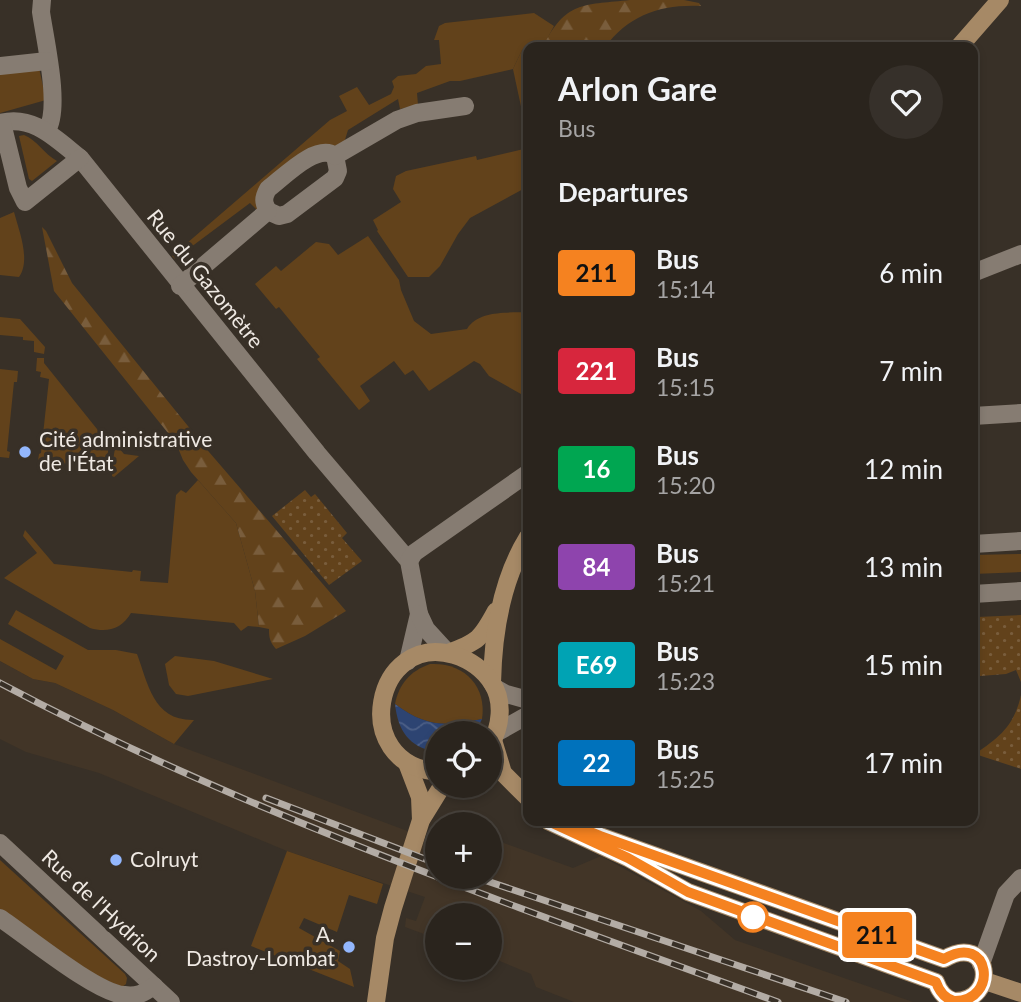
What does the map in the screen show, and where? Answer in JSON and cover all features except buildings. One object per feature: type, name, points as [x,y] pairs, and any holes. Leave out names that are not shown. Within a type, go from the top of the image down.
[{"type":"main road","points":[[964,42],[1000,0]]},
{"type":"main road","points":[[425,770],[407,763],[394,752],[385,738],[380,704],[386,686],[408,661],[422,655],[448,653],[481,637],[503,599],[523,552]]},
{"type":"main road","points":[[499,721],[499,703],[494,686],[494,647],[503,599]]},
{"type":"main road","points":[[448,653],[473,663],[494,686]]},
{"type":"main road","points":[[407,763],[420,797],[421,820]]},
{"type":"main road","points":[[502,770],[523,793]]},
{"type":"main road","points":[[502,788],[523,805]]},
{"type":"main road","points":[[376,1002],[385,938],[393,908],[421,820],[435,798]]},
{"type":"main road","points":[[559,826],[628,858],[688,892],[936,982],[943,994],[956,1001],[970,1000],[976,995],[983,972]]},
{"type":"main road","points":[[575,826],[944,959],[964,953],[977,959],[983,972],[1021,993]]},
{"type":"main road","points":[[381,969],[387,1002]]},
{"type":"street","points":[[42,0],[41,12],[54,99],[53,114],[47,130],[22,121],[1,123],[18,188],[25,202],[80,159]]},
{"type":"street","points":[[0,66],[47,61]]},
{"type":"street","points":[[335,156],[397,120],[417,113],[466,106]]},
{"type":"street","name":"Rue du Gazomètre","points":[[47,130],[80,159],[180,286],[409,561],[419,614],[426,629],[448,653]]},
{"type":"street","points":[[330,152],[335,156],[338,171],[335,178],[287,214],[279,216],[268,211],[264,196],[268,189],[315,154],[330,152]]},
{"type":"street","points":[[180,286],[268,211]]},
{"type":"street","points":[[978,271],[1021,254]]},
{"type":"street","points":[[978,416],[1021,413]]},
{"type":"street","points":[[409,561],[414,553],[523,477]]},
{"type":"street","points":[[978,544],[1021,541]]},
{"type":"street","points":[[978,594],[1021,591]]},
{"type":"street","name":"Rue du Gazomètre","points":[[408,661],[419,614]]},
{"type":"street","points":[[494,686],[506,694],[523,699]]},
{"type":"street","points":[[502,733],[523,718]]},
{"type":"street","name":"Rue de l'Hydrion","points":[[0,843],[171,1002]]},
{"type":"street","points":[[983,972],[1006,894],[1021,877]]},
{"type":"street","points":[[0,918],[102,988],[122,995],[140,995],[154,986]]},
{"type":"shaded area","points":[[0,661],[33,679],[55,683],[113,710],[174,744],[425,838],[425,889],[502,889],[502,842],[573,868],[601,856],[701,911],[735,940],[913,1002],[574,1002],[536,987],[531,974],[502,962],[502,903],[425,903],[425,934],[405,927],[406,918],[416,921],[425,897],[287,851],[99,773],[26,752],[0,739]]},
{"type":"green space","points":[[684,0],[699,3],[701,6],[672,7],[647,14],[624,27],[609,42],[546,42],[553,29],[570,12],[590,4]]},
{"type":"green space","points":[[534,13],[554,26],[546,42],[523,42],[523,50],[513,69],[450,81],[417,93],[418,105],[400,109],[398,99],[348,130],[344,143],[323,151],[257,210],[250,203],[175,259],[172,256],[330,120],[347,111],[339,96],[357,87],[369,105],[391,94],[394,87],[392,81],[398,76],[416,74],[426,66],[441,64],[439,40],[434,40],[439,26],[445,23]]},
{"type":"green space","points":[[523,50],[523,116],[513,69]]},
{"type":"green space","points":[[39,68],[46,100],[0,113],[0,72]]},
{"type":"green space","points":[[24,135],[57,161],[32,181],[29,179],[19,136]]},
{"type":"green space","points":[[523,149],[523,189],[470,218],[440,266],[429,277],[408,277],[377,231],[373,220],[401,202],[393,189],[396,176],[406,171],[476,156],[477,160]]},
{"type":"green space","points":[[14,212],[24,254],[19,277],[0,275],[0,218]]},
{"type":"green space","points":[[42,227],[72,283],[209,452],[346,611],[305,636],[276,649],[270,640],[269,629],[259,627],[255,591],[236,523],[191,472],[176,443],[54,291]]},
{"type":"green space","points":[[368,236],[399,280],[414,321],[431,334],[467,329],[478,318],[486,316],[523,312],[523,392],[521,394],[489,376],[480,364],[474,361],[429,391],[413,370],[405,375],[394,361],[360,386],[370,401],[359,410],[279,307],[276,309],[255,284],[276,266],[281,271],[316,242],[329,244],[338,255]]},
{"type":"green space","points":[[0,317],[20,319],[45,347],[44,354],[34,352],[34,341],[0,335]]},
{"type":"green space","points":[[37,358],[44,358],[44,363],[109,444],[107,459],[113,459],[118,447],[124,454],[139,456],[114,477],[112,468],[38,461],[49,379],[40,377],[41,372],[36,371]]},
{"type":"green space","points":[[0,369],[18,371],[17,382],[14,382],[7,451],[10,452],[9,458],[0,457]]},
{"type":"green space","points":[[198,480],[236,523],[255,591],[259,627],[248,626],[241,631],[234,623],[131,613],[123,623],[114,628],[90,628],[4,578],[37,553],[23,536],[25,530],[54,564],[141,571],[140,581],[168,583],[176,495],[181,490],[186,493]]},
{"type":"green space","points":[[305,490],[311,497],[315,494],[347,533],[342,538],[362,561],[329,585],[272,516]]},
{"type":"green space","points":[[1021,554],[1021,572],[978,574],[978,555]]},
{"type":"green space","points":[[16,610],[88,650],[116,650],[137,654],[149,688],[161,707],[180,719],[194,720],[174,744],[113,710],[55,683],[33,679],[0,661],[0,639],[56,670],[64,656],[8,624]]},
{"type":"green space","points":[[1021,615],[1021,682],[1016,670],[1006,674],[980,676],[978,617]]},
{"type":"green space","points":[[175,656],[214,661],[273,679],[188,696],[176,694],[169,685],[165,664]]},
{"type":"green space","points":[[430,664],[442,664],[471,678],[481,696],[482,719],[426,721],[395,704],[399,690],[417,670]]},
{"type":"green space","points":[[1021,695],[1021,769],[978,755],[978,752],[1005,730]]},
{"type":"green space","points":[[287,851],[383,884],[377,904],[349,895],[337,932],[304,918],[299,928],[340,951],[338,961],[350,969],[354,987],[251,946]]},
{"type":"green space","points":[[0,860],[125,974],[126,984],[122,987],[96,976],[0,909]]},
{"type":"water","points":[[395,704],[426,721],[425,749],[406,736]]},
{"type":"railway","points":[[0,683],[94,731],[286,817],[481,894],[778,1002]]},
{"type":"railway","points":[[266,798],[425,859]]},
{"type":"railway","points":[[502,886],[846,1002]]},
{"type":"bus line","name":"211","points":[[558,826],[611,849],[688,892],[936,982],[938,989],[949,999],[970,1000],[984,985],[984,970],[971,955],[957,953],[944,959],[575,826]]},
{"type":"place","name":"Cité administrative de l'État","points":[[25,452]]},
{"type":"place","name":"Colruyt","points":[[116,860]]},
{"type":"place","name":"A. Dastroy-Lombat","points":[[349,947]]}]
